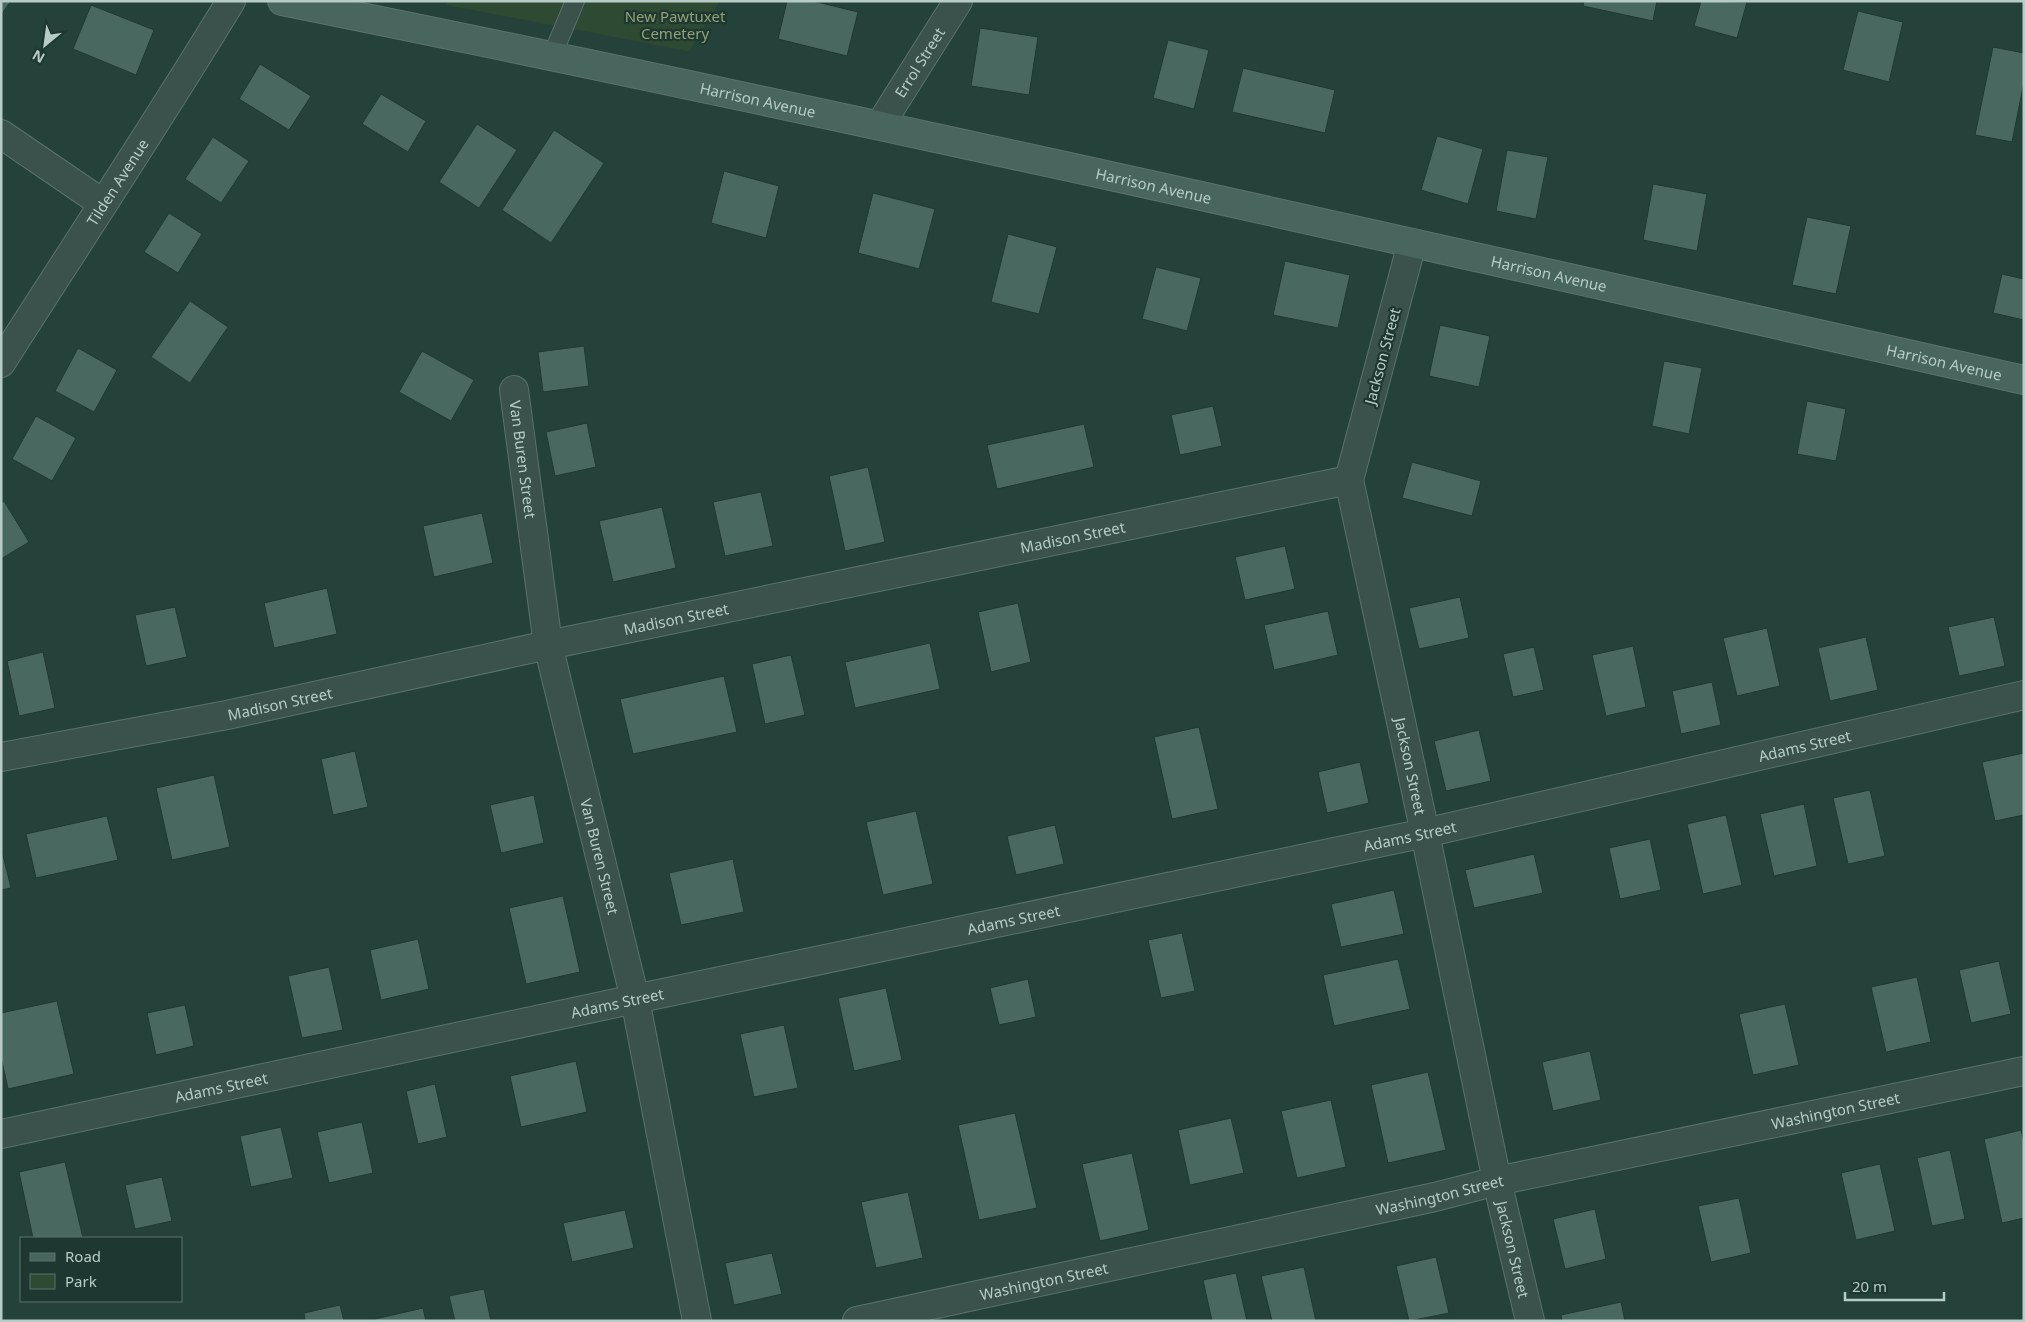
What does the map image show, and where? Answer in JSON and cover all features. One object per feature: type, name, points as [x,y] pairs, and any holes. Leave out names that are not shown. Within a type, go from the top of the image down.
[{"type":"street","name":"Tilden Avenue","points":[[1,363],[102,203],[163,112],[232,1]]},
{"type":"street","name":"Harrison Avenue","points":[[282,1],[880,125],[2024,380]]},
{"type":"street","name":"Errol Street","points":[[880,125],[958,1]]},
{"type":"street","points":[[1,134],[102,203]]},
{"type":"street","name":"Jackson Street","points":[[1412,243],[1349,480],[1497,1181],[1530,1321]]},
{"type":"street","name":"Van Buren Street","points":[[514,390],[548,645],[635,999],[697,1321]]},
{"type":"street","name":"Madison Street","points":[[1,758],[227,715],[548,645],[1349,480]]},
{"type":"street","name":"Adams Street","points":[[1,1134],[1425,833],[2024,695]]},
{"type":"street","name":"Washington Street","points":[[857,1321],[1425,1199],[1497,1181],[2024,1071]]},
{"type":"lane","points":[[552,56],[575,1]]},
{"type":"green space","name":"New Pawtuxet Cemetery","points":[[448,1],[720,1],[689,51],[446,5]]},
{"type":"building","points":[[1,1],[11,1],[1,15]]},
{"type":"building","points":[[787,1],[813,1],[858,12],[847,56],[778,39]]},
{"type":"building","points":[[1584,1],[1657,1],[1653,21],[1583,6]]},
{"type":"building","points":[[1701,1],[1747,2],[1737,38],[1694,26]]},
{"type":"building","points":[[91,5],[154,30],[136,75],[73,49]]},
{"type":"building","points":[[1858,11],[1903,22],[1889,82],[1843,70]]},
{"type":"building","points":[[980,28],[1038,37],[1029,95],[971,86]]},
{"type":"building","points":[[1168,40],[1209,50],[1194,109],[1153,98]]},
{"type":"building","points":[[1993,47],[2024,53],[2024,82],[2012,142],[1975,135]]},
{"type":"building","points":[[260,64],[311,96],[289,130],[239,99]]},
{"type":"building","points":[[1243,68],[1335,90],[1325,133],[1232,112]]},
{"type":"building","points":[[381,94],[426,121],[408,152],[362,124]]},
{"type":"building","points":[[477,124],[517,150],[479,208],[439,182]]},
{"type":"building","points":[[554,130],[604,163],[551,243],[502,210]]},
{"type":"building","points":[[1437,136],[1483,149],[1468,204],[1421,190]]},
{"type":"building","points":[[213,137],[249,161],[221,203],[185,179]]},
{"type":"building","points":[[1507,150],[1548,157],[1536,219],[1496,211]]},
{"type":"building","points":[[724,171],[779,186],[766,238],[711,223]]},
{"type":"building","points":[[1653,184],[1707,194],[1697,251],[1643,240]]},
{"type":"building","points":[[873,193],[935,209],[919,269],[858,253]]},
{"type":"building","points":[[169,213],[202,234],[178,273],[144,252]]},
{"type":"building","points":[[1807,217],[1851,226],[1836,294],[1792,285]]},
{"type":"building","points":[[1008,234],[1057,247],[1039,314],[991,302]]},
{"type":"building","points":[[1285,261],[1350,275],[1338,328],[1273,315]]},
{"type":"building","points":[[1156,267],[1201,278],[1187,331],[1142,319]]},
{"type":"building","points":[[2002,274],[2024,279],[2024,320],[1993,313]]},
{"type":"building","points":[[190,301],[228,327],[190,383],[151,357]]},
{"type":"building","points":[[1440,325],[1490,336],[1479,387],[1429,376]]},
{"type":"building","points":[[584,346],[589,386],[543,392],[538,352]]},
{"type":"building","points":[[78,348],[117,370],[94,412],[55,391]]},
{"type":"building","points":[[422,351],[474,380],[451,421],[399,392]]},
{"type":"building","points":[[1664,361],[1702,368],[1689,434],[1652,426]]},
{"type":"building","points":[[1807,401],[1846,409],[1836,461],[1797,454]]},
{"type":"building","points":[[1213,406],[1222,446],[1180,455],[1171,415]]},
{"type":"building","points":[[36,416],[76,438],[52,481],[12,459]]},
{"type":"building","points":[[587,423],[596,467],[555,476],[546,432]]},
{"type":"building","points":[[1084,424],[1094,467],[997,489],[987,445]]},
{"type":"building","points":[[1412,462],[1481,481],[1472,516],[1402,498]]},
{"type":"building","points":[[868,467],[885,542],[845,551],[829,476]]},
{"type":"building","points":[[761,492],[773,546],[725,556],[713,502]]},
{"type":"building","points":[[4,501],[29,542],[1,559],[1,503]]},
{"type":"building","points":[[662,507],[676,568],[613,582],[599,521]]},
{"type":"building","points":[[482,513],[493,563],[434,577],[423,526]]},
{"type":"building","points":[[1285,546],[1295,589],[1245,600],[1235,557]]},
{"type":"building","points":[[327,588],[337,634],[274,648],[264,603]]},
{"type":"building","points":[[1460,597],[1469,638],[1419,649],[1409,608]]},
{"type":"building","points":[[1018,603],[1031,662],[991,672],[978,612]]},
{"type":"building","points":[[175,607],[187,657],[146,666],[135,615]]},
{"type":"building","points":[[1328,611],[1338,655],[1274,670],[1264,625]]},
{"type":"building","points":[[1994,617],[2005,666],[1959,676],[1948,627]]},
{"type":"building","points":[[1767,628],[1780,686],[1737,696],[1723,638]]},
{"type":"building","points":[[1866,637],[1878,690],[1830,701],[1818,648]]},
{"type":"building","points":[[930,643],[940,689],[855,708],[845,662]]},
{"type":"building","points":[[1633,646],[1646,707],[1606,716],[1592,655]]},
{"type":"building","points":[[1534,647],[1544,690],[1513,697],[1503,654]]},
{"type":"building","points":[[43,652],[55,708],[19,716],[7,661]]},
{"type":"building","points":[[791,655],[805,715],[765,724],[752,664]]},
{"type":"building","points":[[724,676],[737,732],[633,754],[620,699]]},
{"type":"building","points":[[1712,682],[1721,725],[1681,734],[1672,691]]},
{"type":"building","points":[[1199,727],[1218,809],[1172,819],[1154,737]]},
{"type":"building","points":[[1479,730],[1491,781],[1446,791],[1434,741]]},
{"type":"building","points":[[355,751],[368,807],[333,815],[321,759]]},
{"type":"building","points":[[2024,753],[2024,815],[1995,821],[1982,762]]},
{"type":"building","points":[[1360,762],[1369,803],[1327,813],[1318,772]]},
{"type":"building","points":[[214,775],[230,847],[172,860],[156,788]]},
{"type":"building","points":[[1870,790],[1885,856],[1848,864],[1833,798]]},
{"type":"building","points":[[534,795],[544,843],[501,853],[490,805]]},
{"type":"building","points":[[1804,804],[1817,866],[1774,876],[1760,814]]},
{"type":"building","points":[[916,811],[933,884],[883,895],[866,822]]},
{"type":"building","points":[[1726,815],[1742,885],[1703,894],[1687,824]]},
{"type":"building","points":[[107,816],[118,860],[36,878],[26,834]]},
{"type":"building","points":[[1055,825],[1064,864],[1016,875],[1007,836]]},
{"type":"building","points":[[1650,839],[1661,890],[1620,899],[1609,848]]},
{"type":"building","points":[[1,847],[11,888],[1,890]]},
{"type":"building","points":[[1534,854],[1543,893],[1474,908],[1465,870]]},
{"type":"building","points":[[733,859],[744,912],[681,925],[669,873]]},
{"type":"building","points":[[1394,890],[1404,934],[1341,947],[1331,904]]},
{"type":"building","points":[[563,896],[580,972],[526,984],[509,908]]},
{"type":"building","points":[[1182,933],[1195,991],[1161,998],[1148,940]]},
{"type":"building","points":[[418,939],[429,989],[381,1000],[370,950]]},
{"type":"building","points":[[1398,959],[1410,1009],[1334,1026],[1323,975]]},
{"type":"building","points":[[1999,961],[2011,1014],[1971,1023],[1959,970]]},
{"type":"building","points":[[329,967],[343,1030],[302,1038],[288,976]]},
{"type":"building","points":[[1917,977],[1931,1042],[1886,1052],[1871,987]]},
{"type":"building","points":[[1028,979],[1036,1017],[999,1025],[990,988]]},
{"type":"building","points":[[886,988],[902,1060],[854,1071],[838,998]]},
{"type":"building","points":[[57,1001],[74,1074],[8,1089],[1,1057],[1,1013]]},
{"type":"building","points":[[1785,1004],[1799,1065],[1753,1075],[1739,1014]]},
{"type":"building","points":[[185,1005],[194,1046],[156,1055],[147,1013]]},
{"type":"building","points":[[784,1025],[798,1088],[754,1097],[740,1034]]},
{"type":"building","points":[[1590,1051],[1601,1100],[1553,1111],[1542,1062]]},
{"type":"building","points":[[576,1061],[587,1112],[521,1127],[510,1076]]},
{"type":"building","points":[[1428,1072],[1446,1150],[1388,1163],[1371,1085]]},
{"type":"building","points":[[435,1084],[447,1137],[418,1144],[406,1091]]},
{"type":"building","points":[[1331,1100],[1346,1167],[1297,1178],[1281,1111]]},
{"type":"building","points":[[1015,1113],[1037,1208],[979,1220],[958,1125]]},
{"type":"building","points":[[1231,1118],[1244,1173],[1190,1185],[1178,1130]]},
{"type":"building","points":[[362,1122],[373,1173],[329,1183],[317,1132]]},
{"type":"building","points":[[281,1127],[293,1178],[251,1187],[240,1136]]},
{"type":"building","points":[[2021,1130],[2024,1142],[2024,1218],[2002,1223],[1984,1139]]},
{"type":"building","points":[[1950,1150],[1965,1219],[1932,1226],[1917,1158]]},
{"type":"building","points":[[1132,1153],[1149,1230],[1100,1241],[1082,1164]]},
{"type":"building","points":[[65,1162],[83,1237],[33,1237],[19,1172]]},
{"type":"building","points":[[1880,1164],[1895,1231],[1856,1240],[1841,1173]]},
{"type":"building","points":[[162,1177],[172,1221],[135,1229],[125,1185]]},
{"type":"building","points":[[908,1192],[923,1258],[876,1268],[861,1202]]},
{"type":"building","points":[[1739,1198],[1751,1253],[1711,1262],[1698,1206]]},
{"type":"building","points":[[1595,1209],[1606,1259],[1565,1269],[1553,1219]]},
{"type":"building","points":[[625,1210],[634,1248],[572,1262],[563,1223]]},
{"type":"building","points":[[772,1253],[782,1294],[734,1305],[725,1263]]},
{"type":"building","points":[[1436,1257],[1449,1313],[1409,1321],[1396,1266]]},
{"type":"building","points":[[1304,1267],[1316,1321],[1272,1321],[1261,1276]]},
{"type":"building","points":[[1236,1273],[1247,1321],[1212,1321],[1203,1280]]},
{"type":"building","points":[[484,1289],[491,1321],[455,1321],[449,1296]]},
{"type":"building","points":[[1621,1302],[1625,1321],[1562,1321],[1561,1315]]},
{"type":"building","points":[[340,1305],[344,1321],[305,1321],[304,1313]]},
{"type":"building","points":[[423,1308],[426,1321],[376,1321],[375,1319]]}]
